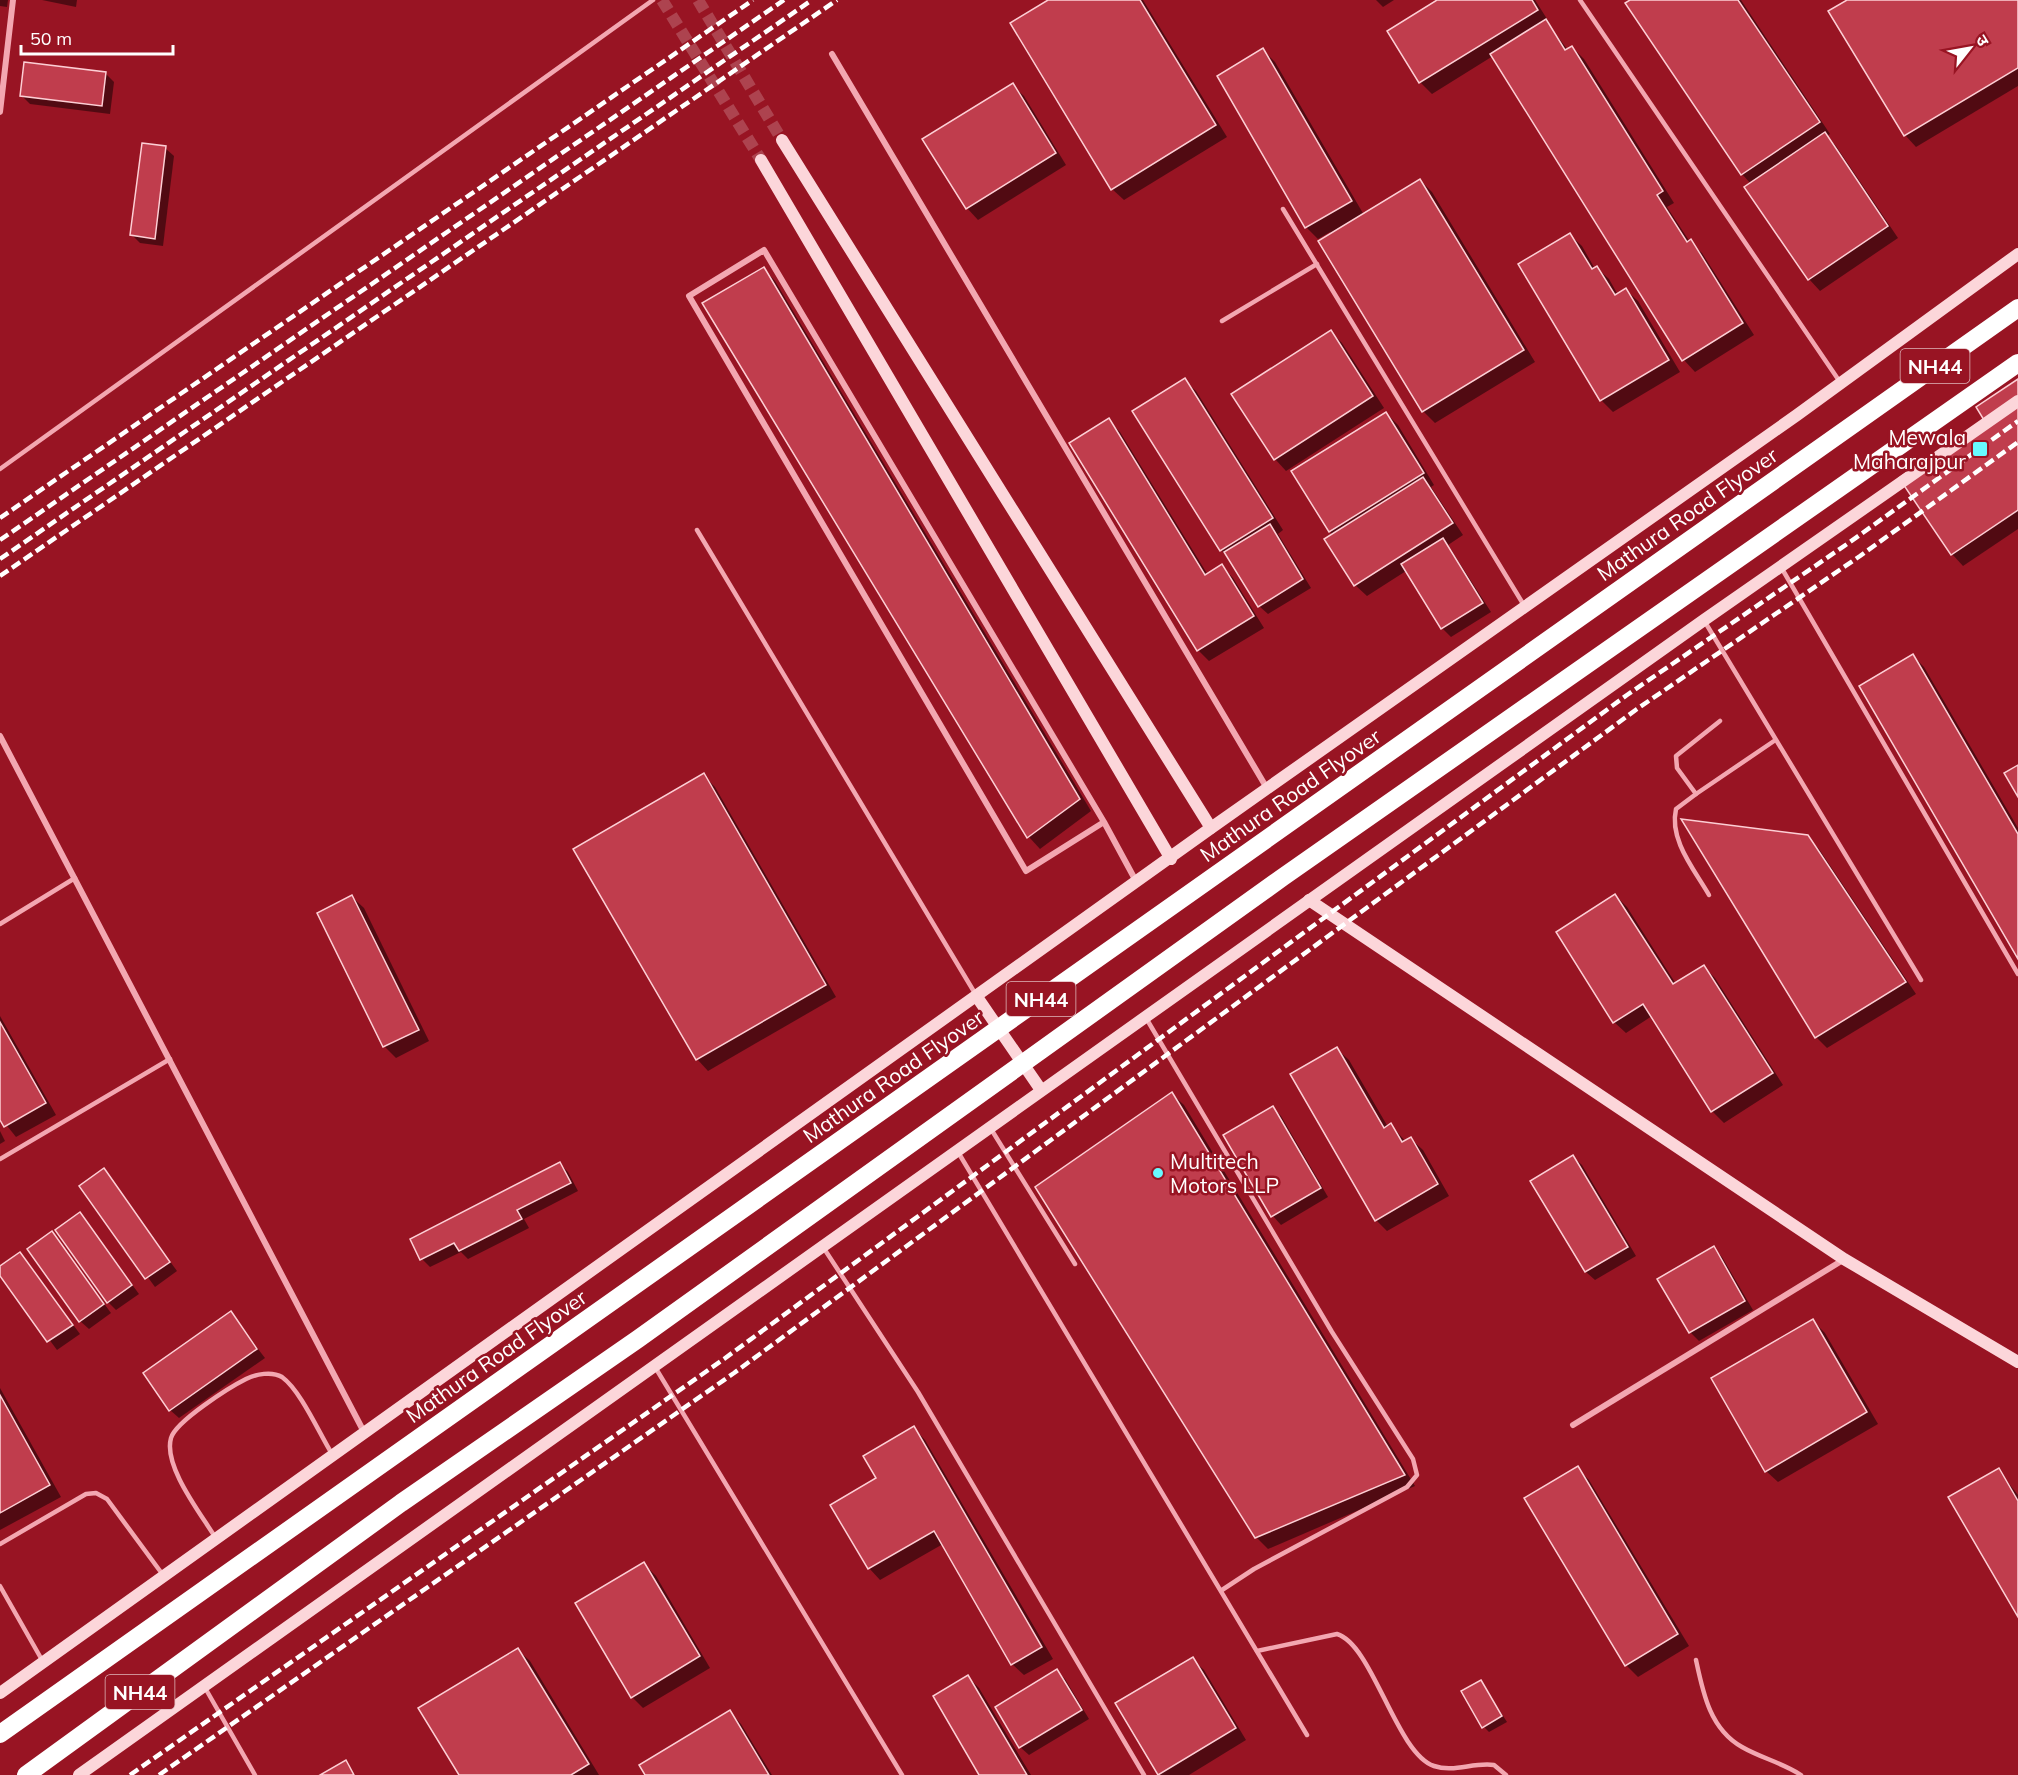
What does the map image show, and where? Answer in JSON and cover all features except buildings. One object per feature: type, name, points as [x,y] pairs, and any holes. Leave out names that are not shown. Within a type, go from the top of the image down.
[{"type":"highway","name":"Mathura Road Flyover","points":[[0,1734],[2018,308]]},
{"type":"highway","name":"NH44","points":[[26,1775],[401,1503],[638,1339],[1283,877],[2018,363]]},
{"type":"main road","points":[[782,140],[1212,828]]},
{"type":"main road","points":[[761,160],[1172,859]]},
{"type":"main road","points":[[0,1693],[1137,884],[1212,828],[1841,384],[2018,254]]},
{"type":"main road","points":[[79,1775],[96,1770],[204,1686],[822,1245],[1704,620],[2018,401]]},
{"type":"main road","points":[[1310,900],[1844,1259],[2018,1362]]},
{"type":"main road","points":[[977,997],[1041,1090]]},
{"type":"street","points":[[0,112],[13,0]]},
{"type":"street","points":[[832,54],[1268,790]]},
{"type":"street","points":[[1104,822],[1026,871],[689,296],[765,250],[1104,822],[1137,884]]},
{"type":"street","points":[[0,736],[366,1434]]},
{"type":"street","points":[[1573,1425],[1844,1259]]},
{"type":"lane","points":[[0,469],[653,0]]},
{"type":"lane","points":[[1580,0],[1841,384]]},
{"type":"lane","points":[[1283,209],[1526,608]]},
{"type":"lane","points":[[1222,321],[1317,264]]},
{"type":"lane","points":[[697,530],[977,997]]},
{"type":"lane","points":[[1781,567],[2018,974]]},
{"type":"lane","points":[[1704,620],[1774,741],[1921,980]]},
{"type":"lane","points":[[1696,794],[1677,768],[1676,756],[1720,721]]},
{"type":"lane","points":[[1709,895],[1677,839],[1673,822],[1676,809],[1774,741]]},
{"type":"lane","points":[[0,924],[75,878]]},
{"type":"lane","points":[[1146,1016],[1332,1332],[1413,1459],[1417,1475],[1407,1487],[1254,1569],[1222,1590]]},
{"type":"lane","points":[[0,1159],[170,1059]]},
{"type":"lane","points":[[989,1127],[1076,1264]]},
{"type":"lane","points":[[957,1150],[1307,1735]]},
{"type":"lane","points":[[822,1245],[918,1392],[1144,1775]]},
{"type":"lane","points":[[654,1365],[902,1775]]},
{"type":"lane","points":[[217,1540],[183,1486],[171,1454],[171,1438],[181,1424],[247,1378],[265,1373],[281,1377],[295,1392],[333,1456]]},
{"type":"lane","points":[[0,1544],[86,1494],[96,1493],[107,1498],[165,1576]]},
{"type":"lane","points":[[0,1586],[44,1662]]},
{"type":"lane","points":[[1257,1651],[1337,1634],[1346,1637],[1361,1656],[1386,1704],[1421,1758],[1432,1765],[1448,1769],[1494,1765],[1506,1775]]},
{"type":"lane","points":[[1696,1660],[1712,1718],[1727,1736],[1741,1747],[1801,1775]]},
{"type":"lane","points":[[204,1686],[255,1775]]},
{"type":"tunnel","points":[[662,0],[761,160]]},
{"type":"tunnel","points":[[698,0],[782,140]]},
{"type":"railway","points":[[0,518],[753,0]]},
{"type":"railway","points":[[0,540],[784,0]]},
{"type":"railway","points":[[0,559],[812,0]]},
{"type":"railway","points":[[0,576],[837,0]]},
{"type":"railway","points":[[130,1775],[724,1359],[1627,695],[1850,542],[2018,421]]},
{"type":"railway","points":[[159,1775],[734,1373],[1637,709],[1860,556],[2018,442]]},
{"type":"place","name":"Mewala Maharajpur","points":[[1980,449]]},
{"type":"place","name":"Multitech Motors LLP","points":[[1158,1173]]}]
